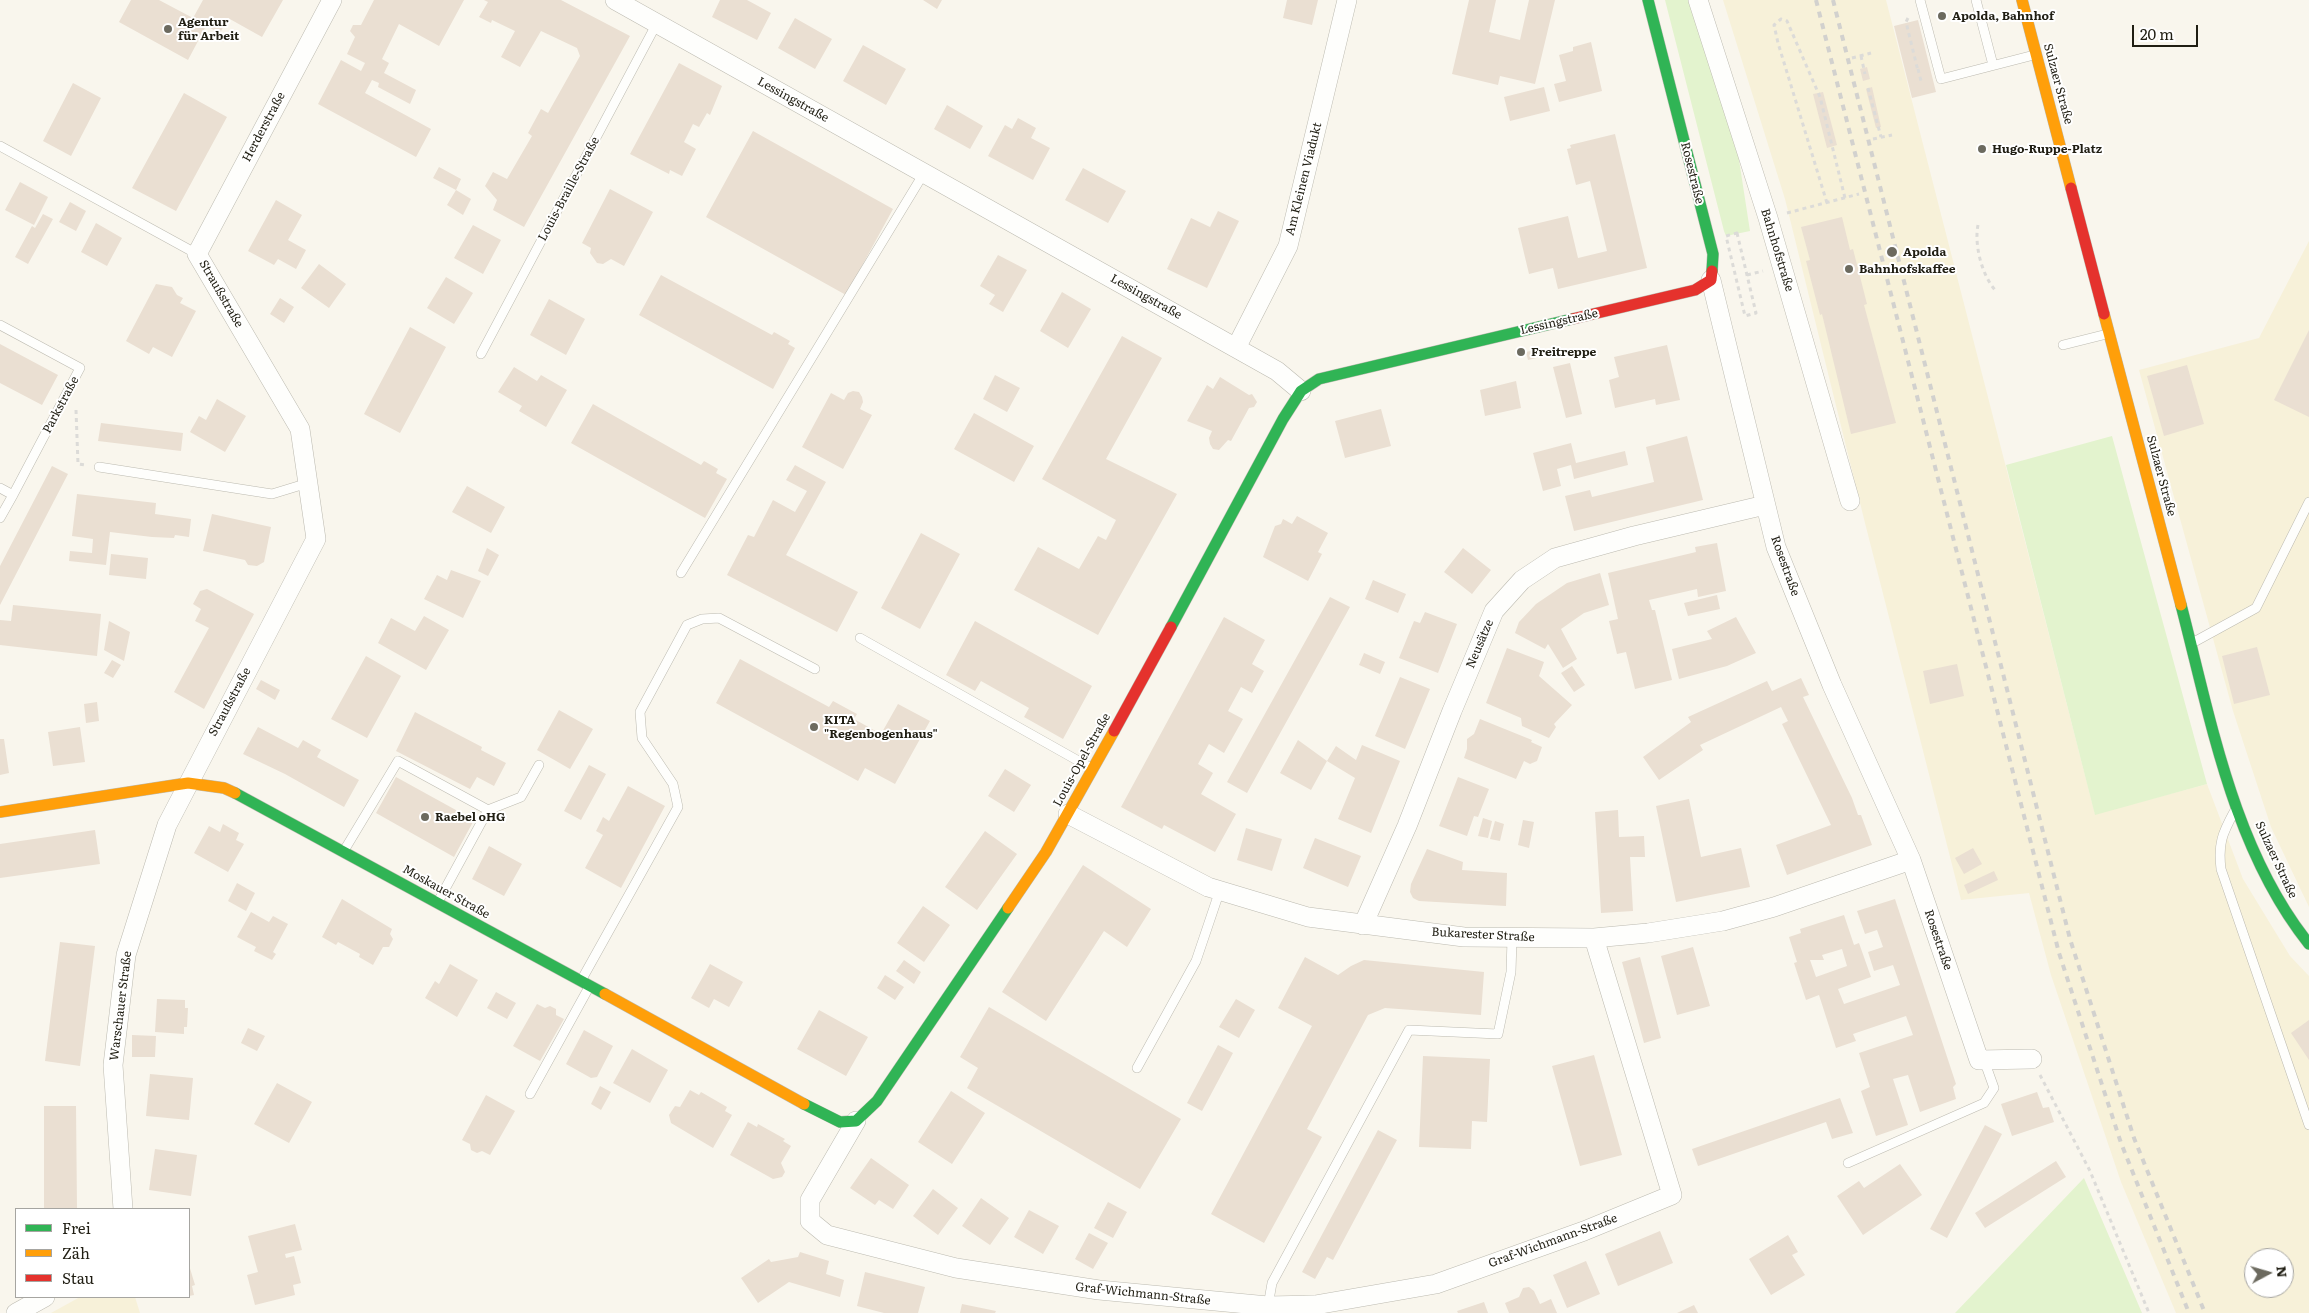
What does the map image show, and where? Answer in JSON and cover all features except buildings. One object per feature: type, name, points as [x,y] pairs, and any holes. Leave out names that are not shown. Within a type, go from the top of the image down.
[{"type":"main road","name":"Rosestraße","points":[[1648,0],[1712,254],[1711,280]]},
{"type":"main road","name":"Sulzaer Straße","points":[[2022,0],[2222,759],[2251,845],[2272,889],[2298,931],[2309,944]]},
{"type":"main road","name":"Lessingstraße","points":[[1301,391],[1319,379],[1695,290],[1711,280]]},
{"type":"main road","name":"Louis-Opel-Straße","points":[[856,1122],[877,1101],[1021,890],[1068,814],[1283,419],[1301,391]]},
{"type":"main road","name":"Moskauer Straße","points":[[0,812],[188,783],[224,788],[344,851],[824,1115],[840,1122],[856,1122]]},
{"type":"street","name":"Herderstraße","points":[[197,254],[332,0]]},
{"type":"street","name":"Lessingstraße","points":[[616,0],[1277,371],[1301,391]]},
{"type":"street","name":"Am Kleinen Viadukt","points":[[1236,348],[1288,246],[1348,0]]},
{"type":"street","name":"Bahnhofstraße","points":[[1698,0],[1768,218],[1850,501]]},
{"type":"street","name":"Straußstraße","points":[[188,783],[316,539],[300,429],[197,254]]},
{"type":"street","name":"Rosestraße","points":[[1711,280],[1776,547],[1832,685],[1911,860],[1980,1060],[1984,1060]]},
{"type":"street","name":"Neusätze","points":[[1363,924],[1407,826],[1494,611],[1522,580],[1556,558],[1634,536],[1765,505]]},
{"type":"street","name":"Warschauer Straße","points":[[123,1208],[113,1065],[126,955],[167,825],[188,783]]},
{"type":"street","name":"Bukarester Straße","points":[[1068,814],[1208,886],[1220,890],[1308,916],[1464,937],[1512,939],[1594,938],[1648,933],[1723,921],[1911,860]]},
{"type":"street","name":"Graf-Wichmann-Straße","points":[[856,1122],[810,1200],[810,1221],[827,1234],[956,1268],[1099,1290],[1268,1306],[1315,1304],[1436,1284],[1584,1231],[1672,1195],[1594,938]]},
{"type":"street","points":[[1984,1060],[2032,1059]]},
{"type":"street","points":[[16,1313],[43,1298]]},
{"type":"lane","points":[[1920,0],[1941,79],[2036,54]]},
{"type":"lane","points":[[1976,0],[1993,66]]},
{"type":"lane","name":"Louis-Braille-Straße","points":[[481,354],[657,24]]},
{"type":"lane","name":"Straußstraße","points":[[0,146],[197,254]]},
{"type":"lane","points":[[681,573],[924,173]]},
{"type":"lane","name":"Parkstraße","points":[[0,325],[80,368],[0,518]]},
{"type":"lane","points":[[2063,345],[2110,333]]},
{"type":"lane","points":[[99,467],[272,494],[308,483]]},
{"type":"lane","points":[[0,488],[13,495]]},
{"type":"lane","points":[[2191,644],[2256,608],[2309,502]]},
{"type":"lane","points":[[530,1094],[585,984],[678,807],[673,784],[642,738],[640,712],[687,625],[702,619],[719,618],[815,669]]},
{"type":"lane","points":[[860,638],[1093,770]]},
{"type":"lane","points":[[344,851],[398,761],[488,810]]},
{"type":"lane","points":[[437,903],[488,810],[521,797],[539,765]]},
{"type":"lane","points":[[2238,805],[2223,832],[2219,849],[2221,869],[2309,1125]]},
{"type":"lane","points":[[1137,1068],[1196,961],[1220,890]]},
{"type":"lane","points":[[1268,1306],[1272,1282],[1409,1030],[1498,1034],[1511,972],[1512,939]]},
{"type":"lane","points":[[1848,1163],[1984,1104],[1994,1088],[1984,1060]]},
{"type":"path","points":[[1827,203],[1778,42],[1774,25],[1781,19],[1787,21],[1820,97],[1845,198]]},
{"type":"path","points":[[1918,71],[1906,22],[1921,81]]},
{"type":"path","points":[[1852,58],[1871,53]]},
{"type":"path","points":[[1860,56],[1865,74]]},
{"type":"path","points":[[1868,88],[1881,137]]},
{"type":"path","points":[[1873,139],[1892,135]]},
{"type":"path","points":[[1768,218],[1859,194]]},
{"type":"path","points":[[1978,225],[1976,237],[1988,282],[1996,291]]},
{"type":"path","points":[[1737,233],[1756,313],[1746,316],[1740,296]]},
{"type":"path","points":[[1747,275],[1765,270]]},
{"type":"path","points":[[72,385],[78,425],[78,464],[99,467]]},
{"type":"path","points":[[2032,1059],[2090,1171],[2149,1313]]},
{"type":"shaded area","points":[[1723,0],[1886,0],[2095,814],[2207,784],[2243,879],[2290,956],[2309,976],[2309,1313],[2176,1313],[2121,1182],[2051,975],[2029,893],[1961,900],[1785,199]]},
{"type":"shaded area","points":[[2309,241],[2309,907],[2271,827],[2233,711],[2139,370],[2259,338]]},
{"type":"shaded area","points":[[78,1298],[135,1298],[140,1313],[51,1313]]},
{"type":"green space","points":[[1665,0],[1691,0],[1735,134],[1750,231],[1726,236],[1724,231]]},
{"type":"green space","points":[[2112,436],[2207,784],[2095,815],[2006,465]]},
{"type":"green space","points":[[2084,1178],[2142,1313],[1955,1313]]},
{"type":"railway","points":[[1816,0],[2059,953],[2121,1143],[2189,1313]]},
{"type":"railway","points":[[1833,0],[2070,939],[2134,1138],[2205,1313]]},
{"type":"traffic: fast","points":[[1648,0],[1713,254],[1712,271]]},
{"type":"traffic: fast","points":[[1171,627],[1283,419],[1301,391],[1319,379],[1572,319]]},
{"type":"traffic: fast","points":[[2181,605],[2215,738],[2243,825],[2261,867],[2283,907],[2309,944]]},
{"type":"traffic: fast","points":[[235,793],[605,994]]},
{"type":"traffic: fast","points":[[804,1104],[840,1122],[856,1121],[877,1101],[1008,908]]},
{"type":"traffic: slow","points":[[2022,0],[2071,188]]},
{"type":"traffic: slow","points":[[2104,314],[2181,605]]},
{"type":"traffic: slow","points":[[1008,908],[1046,852],[1114,731]]},
{"type":"traffic: slow","points":[[0,812],[188,783],[224,788],[235,793]]},
{"type":"traffic: slow","points":[[605,994],[804,1104]]},
{"type":"traffic: jam","points":[[2071,188],[2104,314]]},
{"type":"traffic: jam","points":[[1572,319],[1695,290],[1711,280],[1712,271]]},
{"type":"traffic: jam","points":[[1114,731],[1171,627]]},
{"type":"place","name":"Apolda, Bahnhof","points":[[1942,16]]},
{"type":"place","name":"Agentur für Arbeit","points":[[168,29]]},
{"type":"place","name":"Hugo-Ruppe-Platz","points":[[1982,149]]},
{"type":"place","name":"Apolda","points":[[1892,252]]},
{"type":"place","name":"Bahnhofskaffee","points":[[1849,269]]},
{"type":"place","name":"Freitreppe","points":[[1521,352]]},
{"type":"place","name":"KITA \"Regenbogenhaus\"","points":[[814,727]]},
{"type":"place","name":"Raebel oHG","points":[[425,817]]}]
